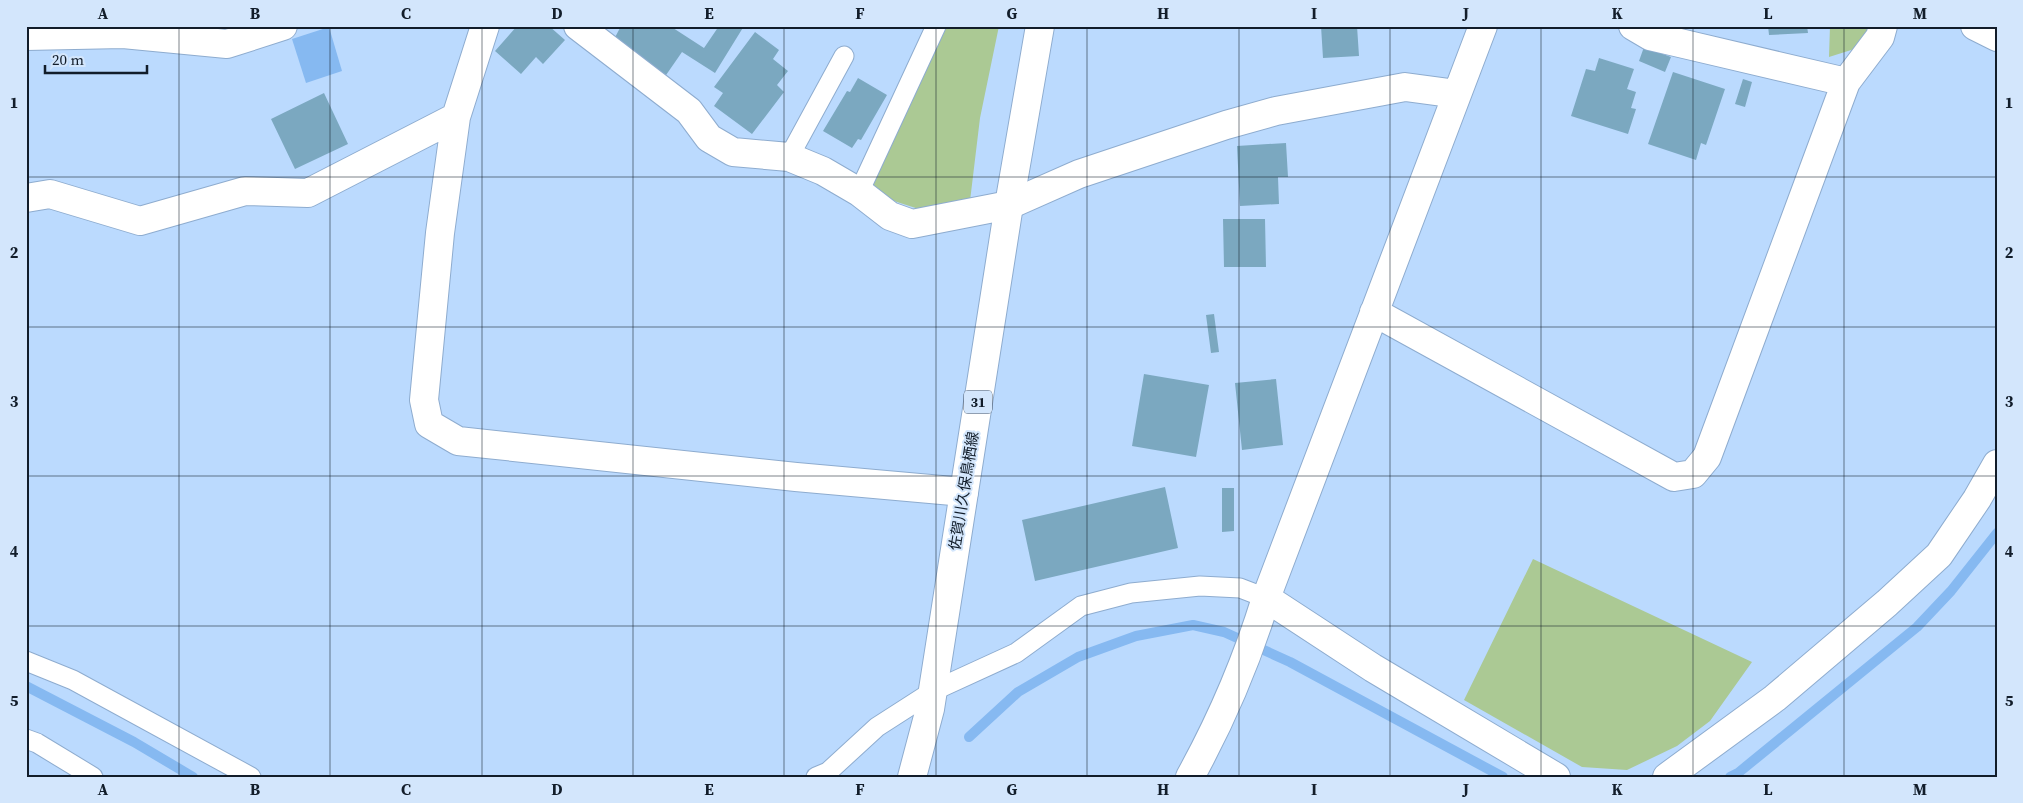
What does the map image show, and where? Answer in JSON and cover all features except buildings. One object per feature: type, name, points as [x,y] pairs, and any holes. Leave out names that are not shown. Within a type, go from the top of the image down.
[{"type":"street","points":[[26,36],[123,34],[227,44],[283,26]]},
{"type":"street","points":[[485,26],[456,117],[440,233],[424,400],[429,424],[458,441],[796,477],[964,492]]},
{"type":"street","points":[[578,26],[689,112],[709,138],[733,152],[789,157],[823,171],[859,192],[890,216],[912,224],[1009,205],[1079,174],[1276,110],[1405,87],[1457,94]]},
{"type":"street","name":"佐賀川久保鳥栖線","points":[[912,777],[932,691],[1009,205],[1040,26]]},
{"type":"street","points":[[1190,777],[1214,734],[1245,663],[1264,605],[1483,26]]},
{"type":"street","points":[[1632,26],[1650,36],[1846,82]]},
{"type":"street","points":[[1374,312],[1674,477],[1693,474],[1707,457],[1846,82],[1880,37],[1883,26]]},
{"type":"street","points":[[1975,26],[1997,36]]},
{"type":"street","points":[[26,198],[50,194],[140,221],[244,191],[308,193],[456,117]]},
{"type":"street","points":[[1668,777],[1775,698],[1887,604],[1940,555],[1977,499],[1997,464]]},
{"type":"street","points":[[1264,605],[1556,777]]},
{"type":"lane","points":[[859,192],[936,26]]},
{"type":"lane","points":[[789,157],[844,56]]},
{"type":"lane","points":[[816,777],[828,772],[877,727],[932,691],[1016,653],[1081,606],[1131,593],[1200,586],[1240,588],[1264,605]]},
{"type":"lane","points":[[26,661],[73,680],[250,777]]},
{"type":"lane","points":[[26,739],[37,743],[93,777]]},
{"type":"green space","points":[[946,26],[999,26],[980,118],[970,201],[922,210],[866,189]]},
{"type":"green space","points":[[1830,26],[1875,26],[1867,45],[1829,57]]},
{"type":"green space","points":[[1533,559],[1752,662],[1710,721],[1677,746],[1627,770],[1582,767],[1464,700]]},
{"type":"water","points":[[329,27],[342,71],[306,83],[292,39]]},
{"type":"waterway","points":[[1730,777],[1738,773],[1917,627],[1951,591],[1997,533]]},
{"type":"waterway","points":[[969,737],[1018,692],[1078,657],[1136,636],[1193,625],[1224,632],[1290,662],[1503,777]]},
{"type":"waterway","points":[[26,686],[134,742],[193,777]]}]
